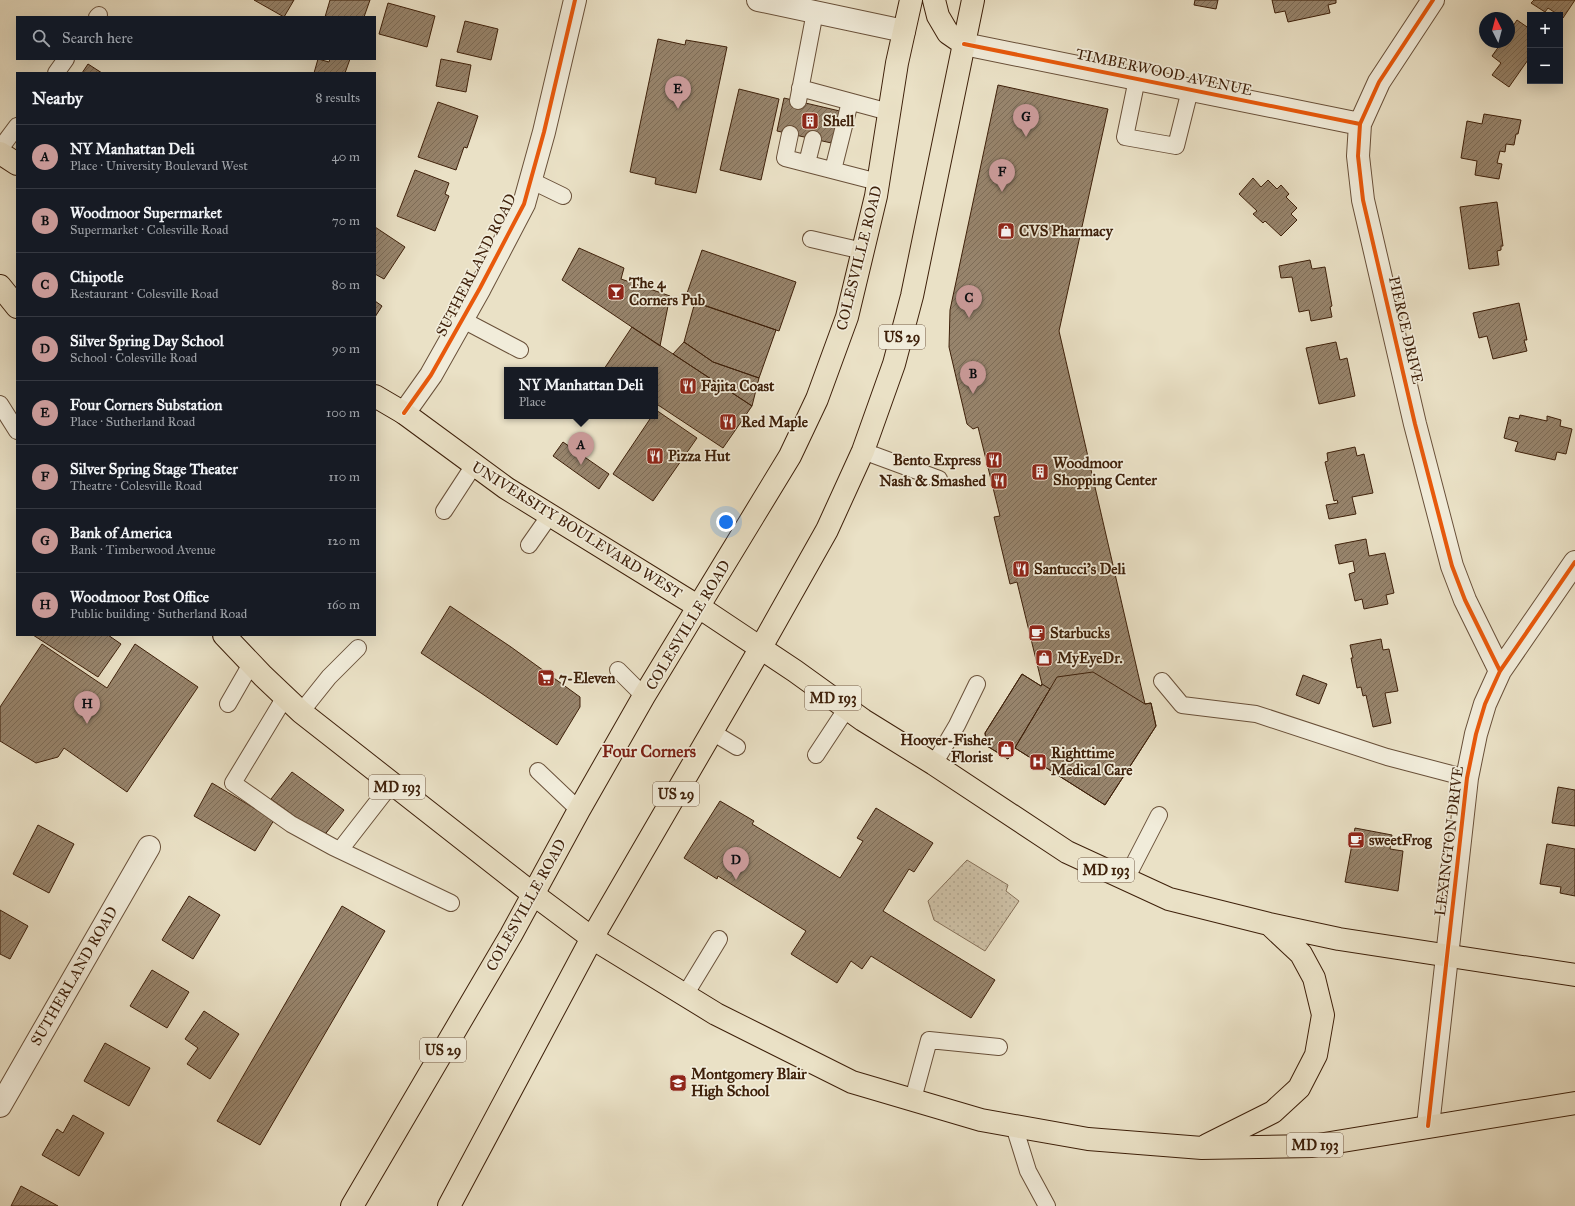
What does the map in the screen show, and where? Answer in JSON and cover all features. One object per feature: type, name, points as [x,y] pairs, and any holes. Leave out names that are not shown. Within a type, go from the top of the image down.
[{"type":"main road","name":"COLESVILLE ROAD","points":[[352,1206],[534,894],[579,810],[644,696],[790,456],[817,400],[847,317],[863,252],[878,182],[889,112],[911,0]]},
{"type":"main road","points":[[934,0],[938,16],[948,33],[964,44]]},
{"type":"main road","name":"US 29","points":[[449,1206],[592,938],[760,649],[827,530],[863,451],[894,364],[912,296],[973,0]]},
{"type":"main road","points":[[0,153],[16,163]]},
{"type":"main road","points":[[0,286],[16,306]]},
{"type":"main road","name":"UNIVERSITY BOULEVARD WEST","points":[[376,397],[404,413],[506,488],[699,607],[760,649]]},
{"type":"main road","name":"MD 193","points":[[225,636],[251,664],[301,712],[592,938],[716,1014],[852,1082],[981,1120],[1088,1139],[1202,1148],[1312,1146],[1575,1103]]},
{"type":"main road","name":"MD 193","points":[[760,649],[795,671],[863,720],[934,764],[1067,852],[1169,899],[1269,924],[1339,939],[1575,975]]},
{"type":"main road","points":[[1202,1148],[1273,1112],[1299,1088],[1316,1055],[1323,1015],[1314,978],[1301,954],[1269,924]]},
{"type":"street","name":"SUTHERLAND ROAD","points":[[404,413],[432,376],[524,204],[544,132],[575,0]]},
{"type":"street","points":[[758,0],[904,31]]},
{"type":"street","name":"PIERCE DRIVE","points":[[1433,0],[1379,82],[1360,124],[1358,156],[1363,200],[1417,431],[1452,566],[1465,600],[1500,671]]},
{"type":"street","name":"TIMBERWOOD AVENUE","points":[[964,44],[1360,124]]},
{"type":"street","name":"LEXINGTON DRIVE","points":[[1428,1126],[1467,778],[1476,734],[1485,704],[1500,671],[1575,562]]},
{"type":"street","name":"SUTHERLAND ROAD","points":[[0,1106],[148,847]]},
{"type":"lane","points":[[815,12],[799,94],[821,100],[850,102],[889,112]]},
{"type":"lane","points":[[57,72],[65,60]]},
{"type":"lane","points":[[1137,79],[1125,137],[1176,146],[1190,90]]},
{"type":"lane","points":[[833,170],[850,102]]},
{"type":"lane","points":[[0,149],[16,127]]},
{"type":"lane","points":[[790,134],[785,158],[878,182]]},
{"type":"lane","points":[[807,163],[813,139]]},
{"type":"lane","points":[[530,180],[563,196]]},
{"type":"lane","points":[[811,239],[863,252]]},
{"type":"lane","points":[[463,320],[520,350]]},
{"type":"lane","points":[[0,404],[16,429]]},
{"type":"lane","points":[[863,451],[939,479]]},
{"type":"lane","points":[[444,511],[474,465]]},
{"type":"lane","points":[[529,545],[550,515]]},
{"type":"lane","points":[[301,712],[329,677],[358,648]]},
{"type":"lane","points":[[228,704],[251,664]]},
{"type":"lane","points":[[618,670],[644,696]]},
{"type":"lane","points":[[1162,681],[1182,704],[1256,714],[1387,757],[1467,778]]},
{"type":"lane","points":[[934,764],[957,725],[977,684]]},
{"type":"lane","points":[[285,697],[233,783],[291,824],[340,850],[451,903]]},
{"type":"lane","points":[[816,755],[847,708]]},
{"type":"lane","points":[[712,732],[737,747]]},
{"type":"lane","points":[[538,771],[579,810]]},
{"type":"lane","points":[[340,850],[392,783]]},
{"type":"lane","points":[[1126,879],[1159,815]]},
{"type":"lane","points":[[685,995],[719,939]]},
{"type":"lane","points":[[913,1099],[929,1040],[999,1047]]},
{"type":"lane","points":[[1014,1126],[1031,1176],[1046,1206]]},
{"type":"lane","points":[[1031,1176],[1035,1206]]},
{"type":"shaded area","points":[[967,860],[1008,885],[1006,891],[1019,901],[985,951],[934,920],[928,901]]},
{"type":"building","points":[[254,0],[294,0],[285,16]]},
{"type":"building","points":[[330,0],[370,0],[364,16],[325,16]]},
{"type":"building","points":[[1195,0],[1218,0],[1216,9],[1194,5]]},
{"type":"building","points":[[1272,0],[1336,0],[1336,3],[1328,5],[1330,13],[1288,22],[1285,11],[1275,13]]},
{"type":"building","points":[[1534,0],[1575,0],[1563,18],[1563,12],[1554,12],[1548,8],[1545,12],[1531,3]]},
{"type":"building","points":[[388,3],[435,16],[427,47],[379,34]]},
{"type":"building","points":[[1517,20],[1527,27],[1527,61],[1509,87],[1492,75],[1501,63],[1492,56],[1498,48],[1515,48],[1515,23]]},
{"type":"building","points":[[465,21],[498,29],[491,60],[457,52]]},
{"type":"building","points":[[658,39],[685,45],[686,40],[727,47],[696,193],[655,184],[656,178],[630,172]]},
{"type":"building","points":[[441,59],[471,65],[466,92],[436,86]]},
{"type":"building","points":[[318,60],[329,62],[330,60],[350,60],[345,72],[314,72]]},
{"type":"building","points":[[88,64],[100,72],[83,72]]},
{"type":"building","name":"Woodmoor Shopping Center","points":[[998,85],[1108,109],[1059,331],[1145,704],[1151,703],[1156,726],[1105,805],[1015,748],[1008,759],[987,746],[985,733],[1022,674],[1041,686],[1042,684],[1017,582],[1010,584],[994,517],[1000,516],[978,427],[973,429],[967,424],[949,347],[950,310]]},
{"type":"building","points":[[739,89],[779,99],[761,180],[720,170]]},
{"type":"building","name":"Shell","points":[[784,98],[844,112],[836,144],[777,131]]},
{"type":"building","points":[[438,102],[478,116],[467,148],[464,147],[456,170],[418,157]]},
{"type":"building","points":[[1484,114],[1521,120],[1514,145],[1506,144],[1505,152],[1500,151],[1497,163],[1502,164],[1499,179],[1475,175],[1477,161],[1461,158],[1467,121],[1482,124]]},
{"type":"building","points":[[415,170],[449,183],[445,194],[449,196],[435,231],[397,216]]},
{"type":"building","points":[[1253,178],[1261,187],[1268,180],[1277,189],[1281,185],[1289,194],[1286,197],[1297,208],[1291,214],[1297,220],[1281,236],[1265,221],[1263,223],[1253,214],[1257,211],[1239,194]]},
{"type":"building","points":[[1497,202],[1503,246],[1501,246],[1501,250],[1497,251],[1499,265],[1469,269],[1460,207]]},
{"type":"building","points":[[376,228],[405,247],[384,279],[376,275]]},
{"type":"building","points":[[579,248],[624,268],[621,279],[670,296],[660,346],[562,280]]},
{"type":"building","points":[[702,250],[796,282],[779,331],[685,299]]},
{"type":"building","points":[[1310,260],[1312,269],[1325,267],[1332,306],[1330,307],[1332,317],[1311,321],[1309,310],[1299,312],[1292,277],[1281,278],[1279,266]]},
{"type":"building","points":[[376,302],[382,306],[376,315]]},
{"type":"building","points":[[695,302],[776,330],[759,378],[713,362],[684,342]]},
{"type":"building","points":[[1519,303],[1527,340],[1524,340],[1527,351],[1493,359],[1487,336],[1479,338],[1473,313]]},
{"type":"building","name":"Fajita Coast","points":[[632,327],[752,406],[723,448],[658,405],[658,367],[605,367]]},
{"type":"building","points":[[684,342],[713,362],[759,378],[752,406],[673,354]]},
{"type":"building","points":[[1336,342],[1340,360],[1347,358],[1355,396],[1319,404],[1306,348]]},
{"type":"building","name":"Pizza Hut","points":[[658,411],[697,438],[653,501],[613,474],[650,419],[658,419]]},
{"type":"building","points":[[1520,415],[1547,421],[1547,416],[1561,420],[1560,426],[1572,429],[1566,454],[1557,452],[1555,460],[1515,451],[1518,442],[1504,438],[1509,417],[1519,419]]},
{"type":"building","points":[[563,442],[609,474],[599,489],[553,456]]},
{"type":"building","points":[[1355,447],[1357,456],[1364,454],[1373,493],[1352,497],[1356,514],[1329,519],[1326,505],[1338,503],[1337,500],[1334,501],[1325,462],[1328,461],[1327,453]]},
{"type":"building","points":[[1366,539],[1369,556],[1385,553],[1394,593],[1386,595],[1388,604],[1364,609],[1362,599],[1355,601],[1349,574],[1355,572],[1353,561],[1339,564],[1335,545]]},
{"type":"building","points":[[450,606],[511,647],[580,697],[580,707],[557,745],[421,653]]},
{"type":"building","points":[[35,636],[109,636],[121,644],[98,677]]},
{"type":"building","points":[[1381,639],[1383,650],[1389,649],[1398,691],[1385,693],[1391,723],[1373,727],[1366,695],[1363,696],[1361,687],[1357,688],[1350,645]]},
{"type":"building","points":[[42,644],[107,688],[135,644],[198,687],[127,792],[64,748],[58,757],[36,763],[0,741],[0,707]]},
{"type":"building","points":[[1093,672],[1145,704],[1151,703],[1156,726],[1105,805],[1015,748],[1057,677]]},
{"type":"building","points":[[1022,674],[1041,686],[1042,684],[1050,689],[1008,759],[987,746],[985,733]]},
{"type":"building","points":[[1303,675],[1327,684],[1319,704],[1296,695]]},
{"type":"building","points":[[292,772],[344,810],[323,837],[271,799]]},
{"type":"building","points":[[212,783],[274,820],[255,851],[194,816]]},
{"type":"building","points":[[1558,787],[1575,790],[1575,826],[1552,823]]},
{"type":"building","points":[[720,801],[754,821],[752,824],[840,878],[863,841],[857,838],[876,808],[933,843],[914,872],[909,869],[883,911],[995,980],[971,1018],[871,956],[862,969],[851,961],[837,983],[791,954],[806,931],[718,876],[717,879],[684,858]]},
{"type":"building","points":[[38,825],[74,844],[49,893],[13,874]]},
{"type":"building","points":[[1355,828],[1392,835],[1390,849],[1403,851],[1398,891],[1345,882]]},
{"type":"building","points":[[1547,844],[1575,849],[1575,896],[1560,893],[1561,887],[1540,884]]},
{"type":"building","points":[[189,896],[220,915],[193,959],[162,940]]},
{"type":"building","points":[[342,906],[385,931],[260,1145],[217,1121]]},
{"type":"building","points":[[0,910],[28,926],[10,959],[0,954]]},
{"type":"building","points":[[152,970],[189,992],[167,1028],[130,1006]]},
{"type":"building","points":[[204,1011],[239,1034],[210,1079],[187,1064],[198,1048],[185,1039]]},
{"type":"building","points":[[105,1043],[150,1068],[129,1106],[84,1081]]},
{"type":"building","points":[[73,1115],[104,1133],[79,1176],[42,1155],[57,1129],[63,1133]]},
{"type":"building","points":[[21,1186],[58,1206],[11,1206]]},
{"type":"cycle path","points":[[404,413],[431,375],[480,288],[524,204],[544,132],[575,0]]},
{"type":"cycle path","points":[[1433,0],[1379,82],[1360,124],[1358,156],[1363,200],[1415,424],[1452,566],[1465,600],[1500,671]]},
{"type":"cycle path","points":[[964,44],[1360,124]]},
{"type":"cycle path","points":[[1428,1126],[1467,778],[1476,734],[1485,704],[1500,671],[1575,562]]},
{"type":"place","name":"Four Corners Substation","points":[[678,109]]},
{"type":"place","name":"Shell","points":[[810,121]]},
{"type":"place","name":"Bank of America","points":[[1026,137]]},
{"type":"place","name":"Silver Spring Stage Theater","points":[[1002,192]]},
{"type":"place","name":"CVS Pharmacy","points":[[1006,231]]},
{"type":"place","name":"The 4 Corners Pub","points":[[616,292]]},
{"type":"place","name":"Chipotle","points":[[969,318]]},
{"type":"place","name":"Fajita Coast","points":[[688,386]]},
{"type":"place","name":"Woodmoor Supermarket","points":[[973,394]]},
{"type":"place","name":"Red Maple","points":[[728,422]]},
{"type":"place","name":"Pizza Hut","points":[[655,456]]},
{"type":"place","name":"Bento Express","points":[[994,460]]},
{"type":"place","name":"NY Manhattan Deli","points":[[581,465]]},
{"type":"place","name":"Woodmoor Shopping Center","points":[[1040,472]]},
{"type":"place","name":"Nash & Smashed","points":[[999,481]]},
{"type":"place","name":"Santucci's Deli","points":[[1021,569]]},
{"type":"place","name":"Starbucks","points":[[1037,633]]},
{"type":"place","name":"MyEyeDr.","points":[[1044,658]]},
{"type":"place","name":"7-Eleven","points":[[546,678]]},
{"type":"place","name":"Woodmoor Post Office","points":[[87,724]]},
{"type":"place","name":"Hoover-Fisher Florist","points":[[1006,749]]},
{"type":"place","name":"Righttime Medical Care","points":[[1038,762]]},
{"type":"place","name":"sweetFrog","points":[[1356,840]]},
{"type":"place","name":"Silver Spring Day School","points":[[736,880]]},
{"type":"place","name":"Montgomery Blair High School","points":[[678,1083]]},
{"type":"district","name":"Four Corners","points":[[649,751]]}]
